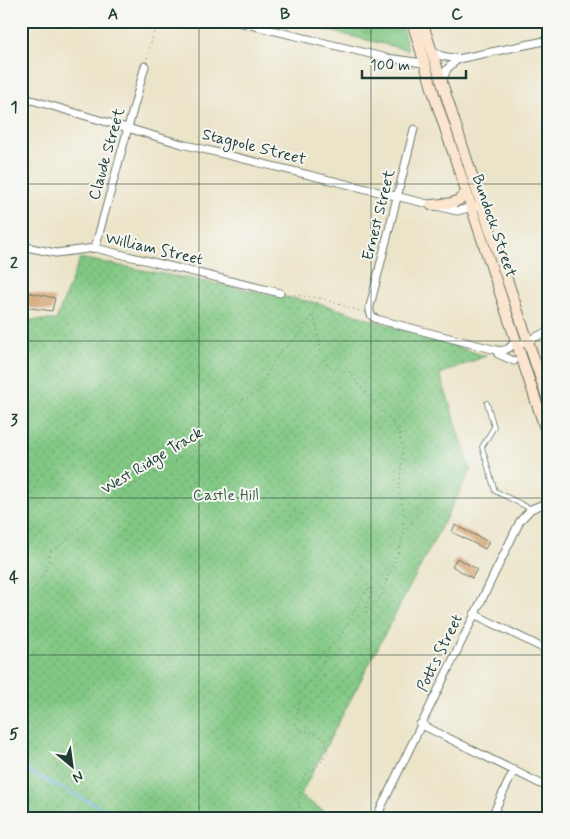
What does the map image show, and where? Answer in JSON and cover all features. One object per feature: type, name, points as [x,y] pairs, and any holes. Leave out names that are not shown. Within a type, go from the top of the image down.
[{"type":"main road","name":"Bundock Street","points":[[412,21],[423,63],[466,192],[476,207],[528,340],[549,403]]},
{"type":"main road","name":"Bundock Street","points":[[422,21],[442,82],[476,207],[549,440]]},
{"type":"main road","points":[[431,205],[455,203],[466,192]]},
{"type":"street","points":[[234,21],[387,58],[423,63]]},
{"type":"street","points":[[431,51],[442,56],[458,59],[549,40]]},
{"type":"street","points":[[442,82],[447,70],[458,59]]},
{"type":"street","name":"Claude Street","points":[[94,248],[145,66]]},
{"type":"street","name":"Stagpole Street","points":[[21,97],[128,129],[397,197],[458,211],[476,207]]},
{"type":"street","name":"Ernest Street","points":[[374,318],[370,311],[370,306],[414,130]]},
{"type":"street","name":"William Street","points":[[21,246],[56,253],[94,248],[280,293]]},
{"type":"street","points":[[374,318],[502,351],[549,331]]},
{"type":"street","points":[[496,350],[498,354],[514,361]]},
{"type":"street","points":[[534,508],[549,502]]},
{"type":"street","points":[[534,508],[549,508]]},
{"type":"street","name":"Potts Street","points":[[376,818],[513,534],[520,521],[534,508]]},
{"type":"street","points":[[474,614],[549,651]]},
{"type":"street","points":[[420,724],[549,788]]},
{"type":"street","points":[[491,818],[514,770]]},
{"type":"lane","points":[[487,403],[494,427],[482,447],[495,491],[534,508]]},
{"type":"path","points":[[145,66],[157,21]]},
{"type":"path","points":[[280,293],[319,298],[366,313],[374,318]]},
{"type":"path","name":"West Ridge Track","points":[[21,602],[41,577],[51,551],[61,545],[106,501],[218,434],[225,414],[232,405],[250,397],[260,389],[271,365],[282,350],[300,334],[319,298]]},
{"type":"path","points":[[299,818],[298,799],[304,776],[320,764],[328,752],[324,738],[308,731],[299,730],[296,724],[298,706],[304,688],[321,669],[330,647],[343,632],[362,597],[370,587],[372,591],[366,607],[367,613],[381,598],[404,533],[399,488],[403,452],[400,435],[349,372],[329,367],[321,352],[315,318],[311,316]]},
{"type":"green space","points":[[288,21],[401,21],[408,50]]},
{"type":"green space","name":"Castle Hill","points":[[80,258],[322,304],[486,356],[440,374],[471,470],[300,796],[335,818],[222,818],[210,812],[206,818],[21,818],[21,320],[56,320]]},
{"type":"building","points":[[27,292],[55,298],[52,311],[24,307]]},
{"type":"building","points":[[455,525],[489,542],[485,549],[452,532]]},
{"type":"building","points":[[457,558],[477,569],[472,578],[452,566]]},
{"type":"waterway","points":[[21,768],[122,818]]}]
